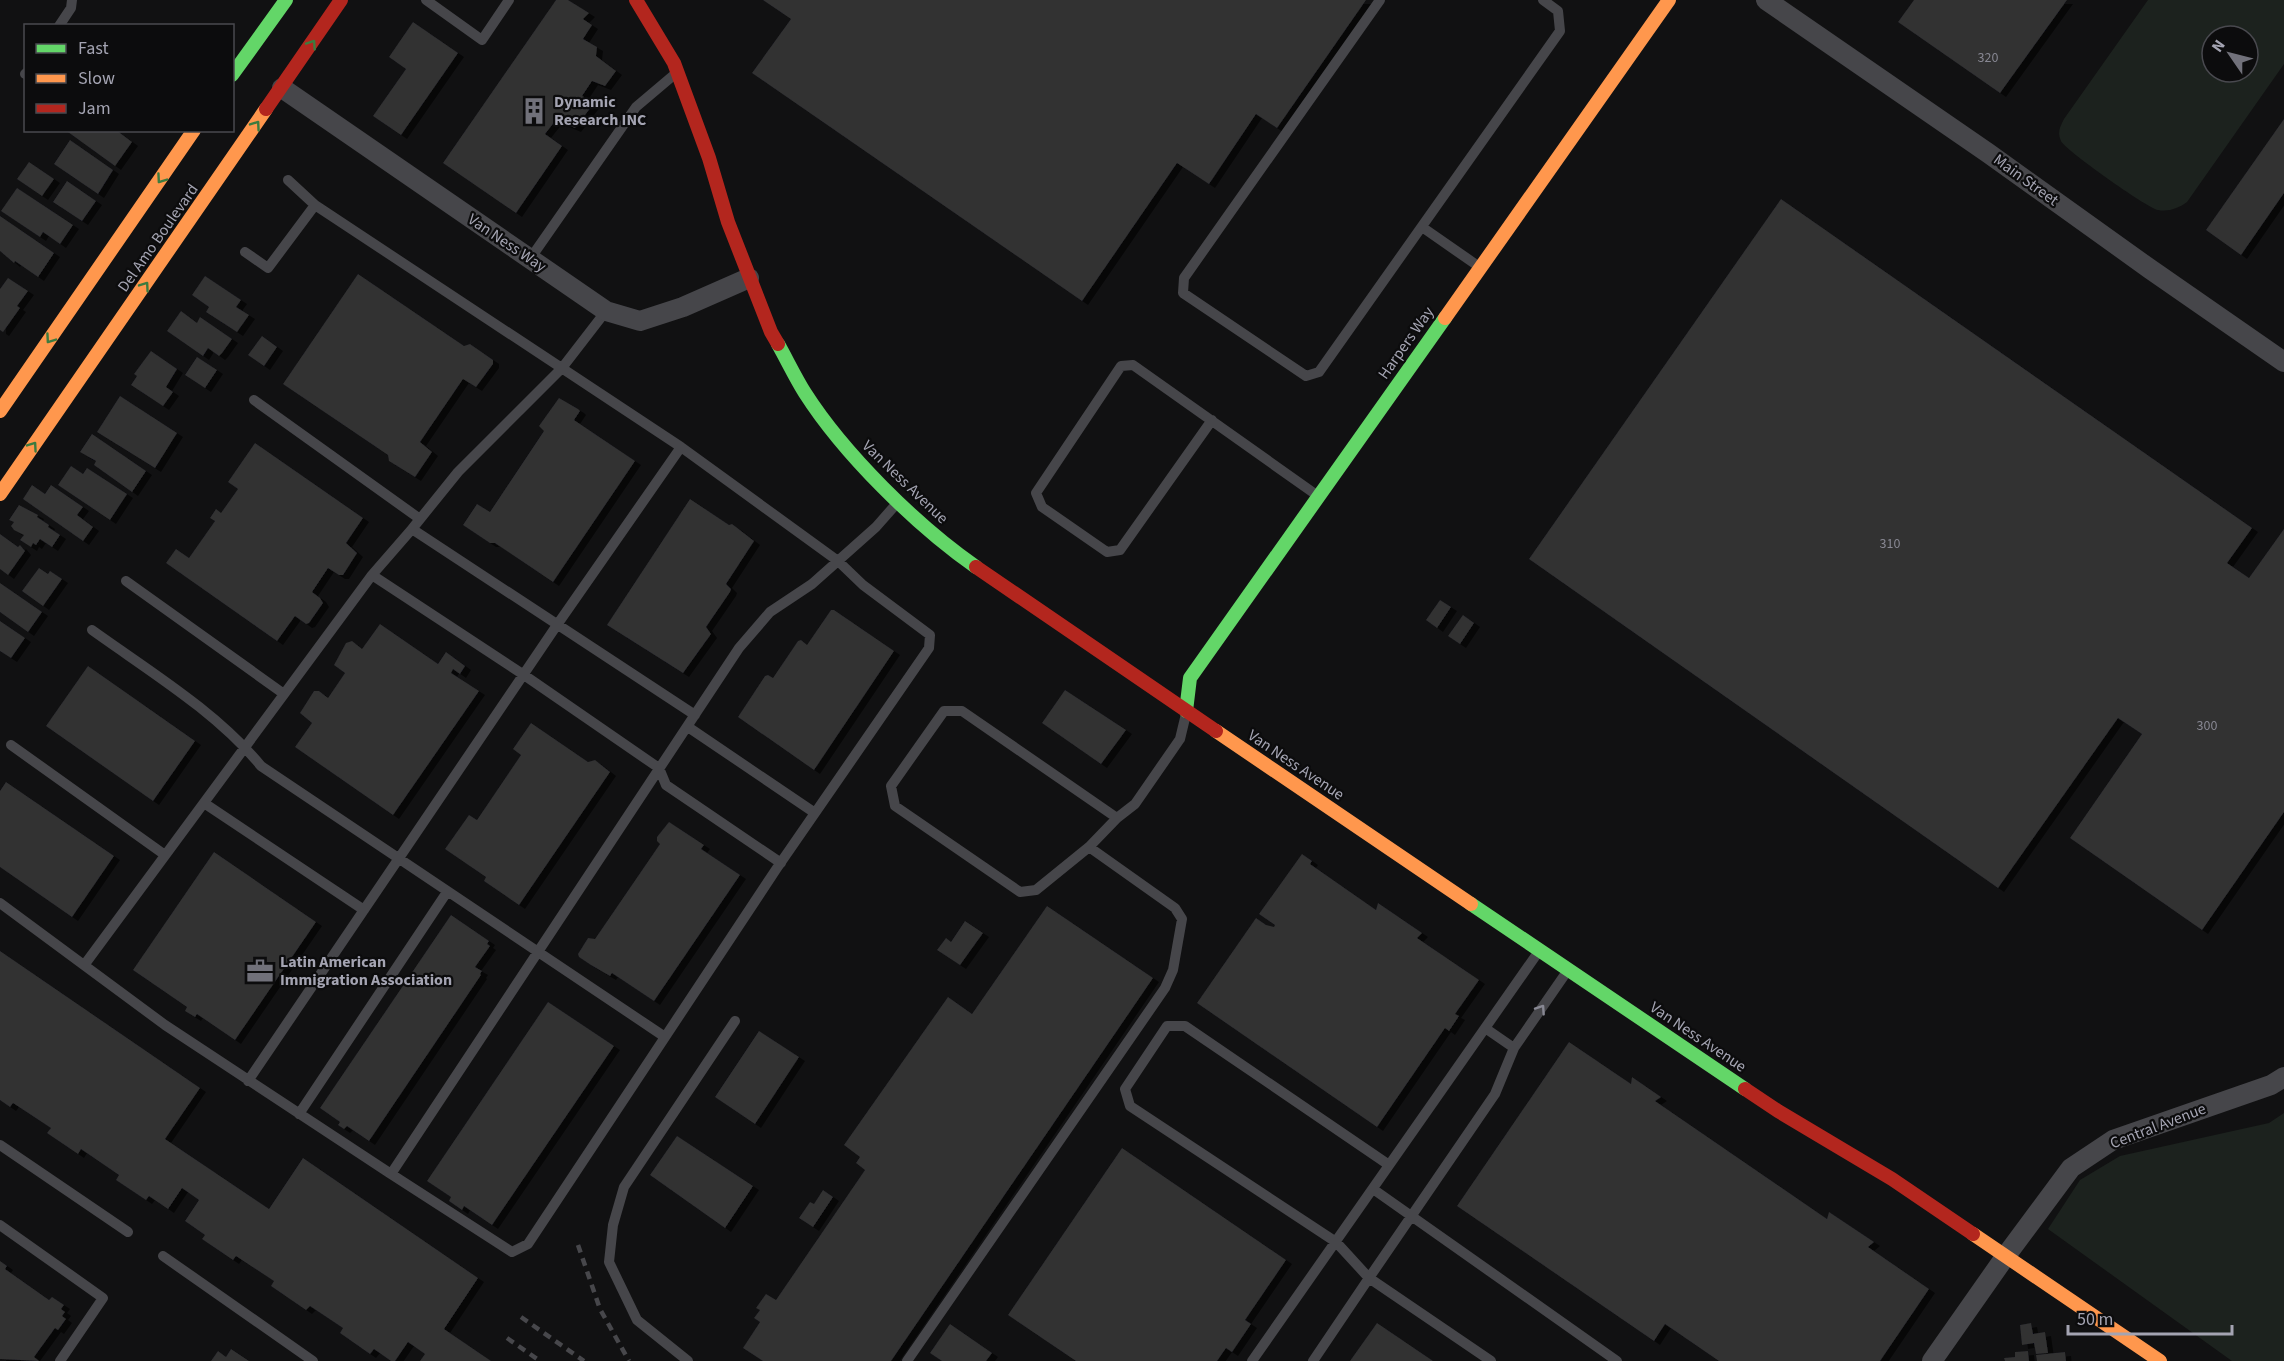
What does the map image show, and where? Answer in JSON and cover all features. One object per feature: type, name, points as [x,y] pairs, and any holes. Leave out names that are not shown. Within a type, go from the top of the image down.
[{"type":"main road","points":[[234,72],[286,0]]},
{"type":"main road","name":"Del Amo Boulevard","points":[[0,494],[341,0]]},
{"type":"main road","name":"Van Ness Avenue","points":[[636,0],[647,10],[677,72],[709,158],[728,222],[749,278],[771,332],[806,394],[851,453],[898,502],[956,554],[1778,1111],[1892,1179],[2160,1361]]},
{"type":"main road","name":"Harpers Way","points":[[1186,711],[1190,678],[1669,0]]},
{"type":"main road","name":"Del Amo Boulevard","points":[[0,411],[193,132]]},
{"type":"street","name":"Main Street","points":[[1766,0],[2284,362]]},
{"type":"street","name":"Van Ness Way","points":[[282,88],[606,311],[639,321],[683,307],[749,278]]},
{"type":"street","name":"Central Avenue","points":[[1932,1361],[2071,1168],[2113,1140],[2271,1085],[2284,1077]]},
{"type":"lane","points":[[60,24],[71,8],[72,0]]},
{"type":"lane","points":[[426,0],[482,40],[509,0]]},
{"type":"lane","points":[[1380,0],[1184,278],[1183,293],[1306,376],[1319,372],[1560,31],[1558,11],[1543,0]]},
{"type":"lane","points":[[530,259],[636,107],[677,72]]},
{"type":"lane","points":[[0,903],[165,1025],[512,1252],[528,1244],[781,863],[929,648],[930,635],[863,585],[838,561],[681,447],[315,205],[288,180]]},
{"type":"lane","points":[[245,252],[268,268],[315,205]]},
{"type":"lane","points":[[1422,227],[1480,268]]},
{"type":"lane","points":[[84,964],[372,574],[458,472],[562,368],[606,311]]},
{"type":"lane","points":[[1212,420],[1120,550],[1107,552],[1042,507],[1036,492],[1121,366],[1132,365],[1212,420],[1318,496]]},
{"type":"lane","points":[[254,400],[420,519]]},
{"type":"lane","points":[[248,1081],[557,625],[681,447]]},
{"type":"lane","points":[[391,1174],[739,648],[770,612],[812,584],[876,527],[898,502]]},
{"type":"lane","points":[[412,529],[695,716]]},
{"type":"lane","points":[[372,574],[658,768],[666,785],[781,863]]},
{"type":"lane","points":[[126,581],[284,694]]},
{"type":"lane","points":[[92,630],[220,723],[261,766],[665,1037]]},
{"type":"lane","points":[[1117,818],[962,711],[944,711],[891,786],[895,806],[1020,892],[1036,890],[1089,847],[1117,818],[1135,804],[1180,738],[1186,711]]},
{"type":"lane","points":[[688,728],[815,813]]},
{"type":"lane","points":[[11,745],[165,855]]},
{"type":"lane","points":[[204,803],[364,910]]},
{"type":"lane","points":[[907,1361],[1166,988],[1173,970],[1182,920],[1175,908],[1089,847]]},
{"type":"lane","points":[[299,1114],[447,892]]},
{"type":"lane","points":[[1252,1361],[1540,950]]},
{"type":"lane","points":[[1313,1361],[1495,1094],[1514,1048],[1568,969]]},
{"type":"lane","points":[[688,1361],[638,1320],[609,1262],[613,1225],[624,1187],[735,1020]]},
{"type":"lane","points":[[1389,1166],[1185,1026],[1167,1026],[1125,1089],[1130,1106],[1336,1242],[1368,1278],[1491,1361]]},
{"type":"lane","points":[[1485,1028],[1514,1048]]},
{"type":"lane","points":[[0,1145],[128,1232]]},
{"type":"lane","points":[[1373,1189],[1617,1361]]},
{"type":"lane","points":[[0,1225],[103,1298],[60,1361]]},
{"type":"lane","points":[[163,1256],[313,1361]]},
{"type":"shaded area","points":[[2148,0],[2284,0],[2284,64],[2187,202],[2181,206],[2170,210],[2158,210],[2139,200],[2090,166],[2066,146],[2060,138],[2060,127]]},
{"type":"shaded area","points":[[2284,1113],[2284,1361],[2232,1361],[2048,1229],[2080,1180],[2120,1156],[2269,1123]]},
{"type":"building","name":"Dynamic Research INC","points":[[556,0],[568,0],[589,13],[583,19],[592,25],[583,39],[597,47],[596,56],[616,71],[605,86],[592,81],[582,96],[595,102],[575,128],[556,120],[545,134],[562,146],[516,213],[443,163]]},
{"type":"building","points":[[763,0],[1366,0],[1277,128],[1256,114],[1209,184],[1177,163],[1082,301],[752,73],[791,19]]},
{"type":"building","points":[[1914,0],[2067,0],[2000,93],[1898,22]]},
{"type":"building","points":[[413,22],[458,53],[401,135],[373,116],[406,69],[389,57]]},
{"type":"building","points":[[2284,119],[2284,193],[2241,255],[2206,230]]},
{"type":"building","points":[[68,132],[119,132],[132,142],[115,166]]},
{"type":"building","points":[[70,140],[113,170],[98,194],[54,164]]},
{"type":"building","points":[[29,162],[54,179],[42,196],[17,179]]},
{"type":"building","points":[[67,181],[96,201],[82,221],[53,202]]},
{"type":"building","points":[[17,188],[73,225],[60,244],[43,232],[40,237],[1,211]]},
{"type":"building","points":[[1781,199],[2252,528],[2227,563],[2249,578],[2284,529],[2284,812],[2202,930],[2070,838],[2142,734],[2118,718],[1998,888],[1529,559]]},
{"type":"building","points":[[0,216],[54,253],[38,277],[15,261],[14,263],[0,251]]},
{"type":"building","points":[[358,274],[464,346],[470,344],[493,360],[493,364],[476,387],[463,379],[420,442],[432,452],[415,477],[389,461],[388,455],[283,384]]},
{"type":"building","points":[[205,276],[241,300],[236,307],[249,315],[237,332],[206,312],[209,307],[192,295]]},
{"type":"building","points":[[8,278],[28,291],[17,306],[20,308],[3,332],[0,330],[0,289]]},
{"type":"building","points":[[181,311],[197,323],[200,317],[232,339],[219,356],[208,348],[203,356],[167,331]]},
{"type":"building","points":[[262,336],[277,347],[264,366],[248,355]]},
{"type":"building","points":[[151,351],[177,369],[166,387],[173,392],[163,406],[131,385],[137,376],[134,374]]},
{"type":"building","points":[[197,357],[217,370],[205,388],[185,375]]},
{"type":"building","points":[[120,396],[177,433],[155,468],[97,432]]},
{"type":"building","points":[[559,398],[580,411],[574,420],[635,461],[553,582],[495,543],[490,543],[463,525],[477,504],[490,512],[544,431],[539,426]]},
{"type":"building","points":[[92,434],[146,471],[132,492],[94,465],[96,461],[80,452]]},
{"type":"building","points":[[255,443],[363,518],[346,543],[357,553],[343,575],[328,568],[312,592],[323,603],[309,623],[306,624],[295,616],[277,641],[166,563],[176,549],[189,558],[215,521],[210,518],[216,509],[221,513],[238,489],[228,482]]},
{"type":"building","points":[[71,466],[83,474],[87,468],[127,494],[110,520],[58,485]]},
{"type":"building","points":[[32,485],[45,494],[51,485],[83,507],[77,515],[93,527],[83,541],[23,499]]},
{"type":"building","points":[[690,499],[729,525],[732,524],[754,541],[726,584],[731,589],[730,592],[706,627],[711,634],[683,673],[607,625]]},
{"type":"building","points":[[19,505],[38,515],[37,517],[49,525],[48,527],[60,535],[52,547],[40,539],[36,545],[33,543],[31,547],[20,540],[24,535],[14,530],[11,526],[14,522],[9,520]]},
{"type":"building","points":[[0,534],[18,547],[20,545],[25,551],[8,575],[0,569]]},
{"type":"building","points":[[39,568],[48,574],[50,571],[62,579],[43,606],[22,591]]},
{"type":"building","points":[[0,583],[42,612],[28,632],[0,612]]},
{"type":"building","points":[[1440,600],[1451,607],[1437,628],[1426,620]]},
{"type":"building","points":[[831,610],[894,651],[814,770],[738,717],[765,676],[773,678],[798,641],[801,640],[807,645]]},
{"type":"building","points":[[1463,615],[1474,623],[1460,644],[1448,636]]},
{"type":"building","points":[[0,621],[25,638],[11,658],[0,651]]},
{"type":"building","points":[[380,624],[438,664],[446,652],[465,666],[460,674],[453,669],[451,673],[479,691],[393,815],[295,747],[312,723],[300,713],[314,691],[319,691],[328,698],[345,673],[334,665],[346,643],[352,641],[362,649]]},
{"type":"building","points":[[88,666],[195,741],[153,801],[46,726]]},
{"type":"building","points":[[1065,690],[1126,730],[1101,764],[1042,723]]},
{"type":"building","points":[[531,723],[588,762],[595,760],[610,772],[519,905],[484,881],[486,877],[445,849],[469,815],[477,820],[521,755],[513,749]]},
{"type":"building","points":[[6,782],[114,856],[72,917],[0,867],[0,791]]},
{"type":"building","points":[[669,822],[704,845],[701,849],[740,875],[654,1001],[612,973],[610,976],[591,965],[578,954],[588,938],[595,939],[660,844],[657,837]]},
{"type":"building","points":[[214,852],[316,922],[235,1040],[197,1014],[195,1017],[185,1011],[187,1007],[133,970]]},
{"type":"building","points":[[1302,854],[1312,861],[1310,864],[1376,910],[1378,903],[1422,933],[1417,938],[1479,980],[1455,1014],[1459,1016],[1449,1031],[1445,1028],[1377,1127],[1197,1003],[1256,918],[1274,927],[1275,925],[1259,914]]},
{"type":"building","points":[[1047,906],[1153,978],[891,1361],[763,1361],[743,1348],[760,1322],[754,1318],[760,1310],[756,1308],[766,1294],[776,1300],[865,1170],[856,1163],[860,1157],[844,1145],[948,997],[972,1014]]},
{"type":"building","points":[[451,915],[489,941],[487,944],[490,946],[475,967],[482,971],[481,975],[369,1141],[347,1126],[344,1129],[338,1125],[340,1122],[320,1108]]},
{"type":"building","points":[[965,921],[983,933],[960,965],[937,950],[946,938],[951,942]]},
{"type":"building","points":[[0,951],[200,1088],[165,1139],[269,1209],[303,1158],[478,1278],[444,1329],[491,1361],[420,1361],[425,1354],[408,1342],[395,1361],[391,1361],[374,1349],[370,1354],[340,1333],[343,1328],[310,1306],[306,1310],[271,1286],[274,1281],[236,1256],[233,1260],[202,1239],[205,1235],[185,1221],[199,1200],[182,1188],[168,1209],[149,1196],[146,1200],[116,1180],[119,1175],[81,1149],[78,1154],[47,1133],[51,1128],[13,1103],[10,1107],[0,1100]]},
{"type":"building","points":[[548,1002],[614,1046],[492,1225],[464,1206],[462,1210],[449,1201],[451,1197],[427,1181]]},
{"type":"building","points":[[759,1031],[799,1057],[755,1124],[715,1097]]},
{"type":"building","points":[[1569,1042],[1631,1084],[1632,1077],[1661,1097],[1655,1101],[1827,1219],[1829,1212],[1874,1242],[1868,1247],[1929,1289],[1880,1361],[1719,1361],[1665,1324],[1654,1341],[1457,1206]]},
{"type":"building","points":[[677,1136],[753,1186],[725,1228],[650,1175]]},
{"type":"building","points":[[1122,1148],[1286,1260],[1245,1320],[1251,1324],[1232,1352],[1226,1348],[1217,1361],[1076,1361],[1008,1315]]},
{"type":"building","points":[[823,1190],[833,1197],[813,1227],[799,1218],[810,1202],[814,1204]]},
{"type":"building","points":[[0,1261],[7,1266],[5,1269],[49,1300],[52,1297],[64,1305],[61,1309],[65,1312],[62,1316],[66,1319],[58,1330],[55,1328],[34,1357],[39,1361],[0,1359]]},
{"type":"building","points":[[1377,1323],[1433,1361],[1350,1361]]},
{"type":"building","points":[[2031,1323],[2033,1334],[2045,1332],[2048,1353],[2036,1354],[2034,1343],[2022,1345],[2020,1325]]},
{"type":"building","points":[[950,1324],[992,1353],[986,1361],[942,1361],[930,1353]]},
{"type":"building","points":[[231,1349],[249,1361],[211,1361],[218,1351],[226,1357]]},
{"type":"building","points":[[2028,1351],[2029,1361],[2005,1361],[2004,1358],[2015,1357],[2015,1352]]},
{"type":"building","points":[[2065,1352],[2066,1361],[2037,1361],[2036,1355]]},
{"type":"railway","points":[[578,1245],[600,1309],[629,1361]]},
{"type":"railway","points":[[521,1317],[584,1361]]},
{"type":"railway","points":[[507,1338],[540,1361]]},
{"type":"traffic: fast","points":[[234,72],[286,0]]},
{"type":"traffic: fast","points":[[1186,711],[1190,678],[1445,318]]},
{"type":"traffic: fast","points":[[778,344],[805,393],[860,464],[929,531],[976,567]]},
{"type":"traffic: fast","points":[[1471,904],[1745,1089]]},
{"type":"traffic: slow","points":[[1445,318],[1669,0]]},
{"type":"traffic: slow","points":[[0,494],[266,109]]},
{"type":"traffic: slow","points":[[0,411],[193,132]]},
{"type":"traffic: slow","points":[[1216,731],[1471,904]]},
{"type":"traffic: slow","points":[[1973,1234],[2160,1361]]},
{"type":"traffic: jam","points":[[266,109],[341,0]]},
{"type":"traffic: jam","points":[[636,0],[674,63],[709,158],[728,222],[771,332],[778,344]]},
{"type":"traffic: jam","points":[[976,567],[1216,731]]},
{"type":"traffic: jam","points":[[1745,1089],[1892,1179],[1973,1234]]},
{"type":"place","name":"Dynamic Research INC","points":[[534,111]]},
{"type":"place","name":"Latin American Immigration Association","points":[[260,971]]}]
